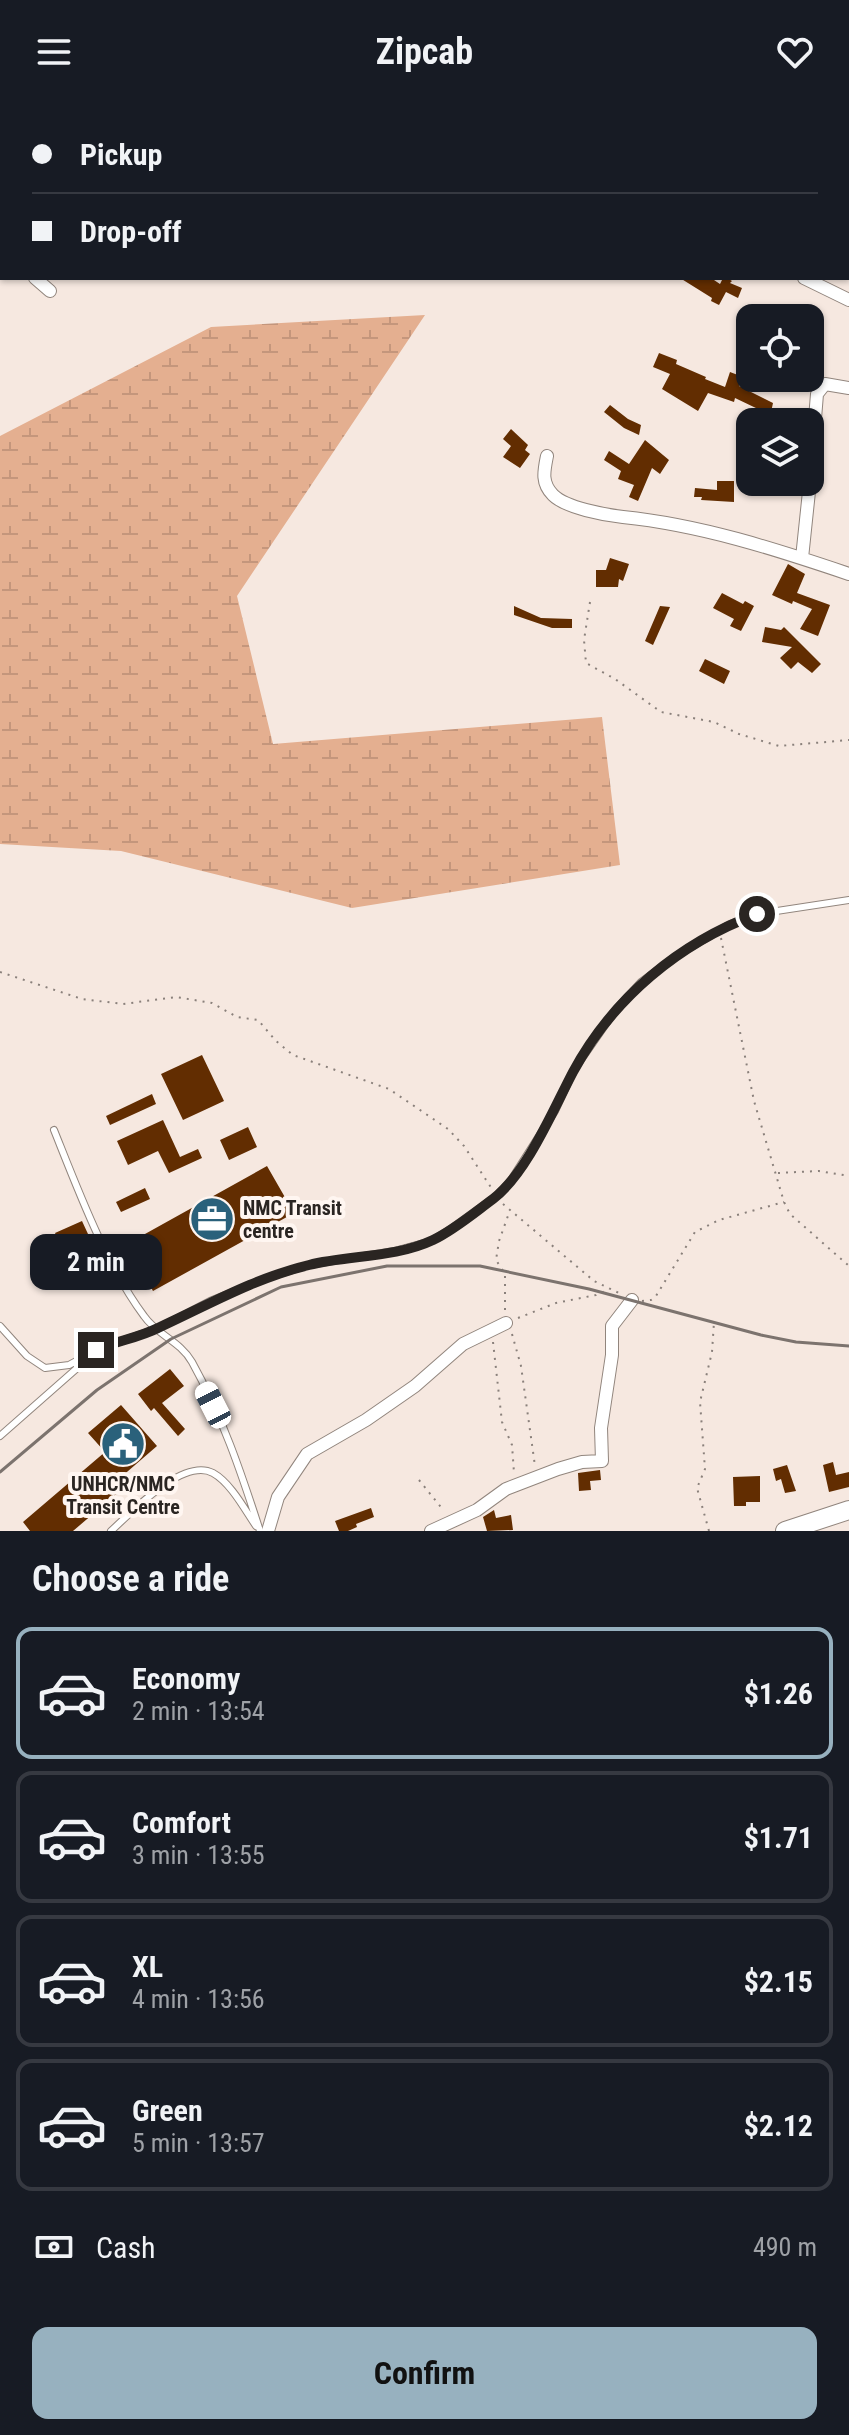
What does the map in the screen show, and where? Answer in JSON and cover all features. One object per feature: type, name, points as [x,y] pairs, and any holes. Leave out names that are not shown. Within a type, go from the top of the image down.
[{"type":"main road","points":[[785,1531],[849,1510]]},
{"type":"street","points":[[37,280],[50,291]]},
{"type":"street","points":[[808,280],[849,300]]},
{"type":"street","points":[[816,408],[817,394],[825,384],[849,388]]},
{"type":"street","points":[[547,456],[544,482],[552,494],[566,503],[749,541],[849,574]]},
{"type":"street","points":[[802,558],[808,496]]},
{"type":"street","points":[[431,1531],[477,1510],[497,1494],[536,1478],[582,1462],[602,1461],[601,1428],[612,1355],[612,1326],[632,1300]]},
{"type":"street","points":[[268,1531],[278,1497],[307,1454],[366,1420],[415,1386],[463,1344],[506,1323]]},
{"type":"lane","points":[[0,1326],[27,1356],[45,1368],[69,1365],[96,1350],[156,1329],[210,1301],[267,1278],[309,1265],[394,1251],[431,1241],[496,1196],[511,1180],[555,1111],[574,1070],[617,1008],[641,982],[719,929],[757,914],[849,900]]},
{"type":"lane","points":[[54,1130],[78,1190],[119,1274],[145,1318],[190,1359],[230,1440],[259,1531]]},
{"type":"lane","points":[[0,1436],[96,1350]]},
{"type":"lane","points":[[111,1531],[156,1492],[180,1475],[196,1470],[212,1472],[222,1480],[259,1531]]},
{"type":"path","points":[[590,602],[584,640],[586,663],[628,688],[651,707],[674,715],[714,722],[739,734],[779,746],[849,740]]},
{"type":"path","points":[[719,929],[749,1079],[784,1202],[790,1214],[849,1266]]},
{"type":"path","points":[[0,972],[82,999],[123,1004],[176,997],[212,1003],[237,1017],[258,1020],[293,1055],[389,1089],[448,1129],[464,1146],[496,1196],[510,1211],[594,1281],[632,1300],[651,1300],[656,1296],[695,1232],[719,1220],[784,1202]]},
{"type":"path","points":[[776,1173],[819,1171],[849,1176]]},
{"type":"path","points":[[510,1211],[503,1226],[496,1260],[505,1274],[506,1323],[518,1351],[536,1478]]},
{"type":"path","points":[[506,1323],[556,1303],[596,1295],[609,1289]]},
{"type":"path","points":[[709,1531],[697,1488],[705,1469],[700,1402],[707,1380],[714,1322]]},
{"type":"path","points":[[489,1330],[495,1354],[502,1422],[512,1445],[515,1487]]},
{"type":"path","points":[[419,1480],[452,1522]]},
{"type":"green space","points":[[425,315],[237,596],[273,744],[602,717],[620,865],[352,908],[121,851],[0,844],[0,436],[211,327]]},
{"type":"building","points":[[683,280],[714,280],[720,284],[722,280],[730,280],[730,283],[742,288],[738,298],[726,292],[719,305],[711,301],[712,298]]},
{"type":"building","points":[[659,353],[725,387],[730,372],[736,374],[736,392],[751,392],[773,403],[772,408],[756,408],[735,398],[734,402],[708,393],[698,411],[662,389],[670,374],[653,367]]},
{"type":"building","points":[[610,405],[641,425],[639,435],[604,412]]},
{"type":"building","points":[[511,429],[528,445],[525,450],[530,454],[520,468],[503,457],[511,446],[503,439]]},
{"type":"building","points":[[645,440],[669,460],[660,474],[652,468],[638,501],[629,497],[634,485],[618,479],[621,471],[604,460],[609,451],[629,464]]},
{"type":"building","points":[[717,481],[734,481],[734,502],[694,497],[695,488],[717,490]]},
{"type":"building","points":[[610,558],[629,564],[623,581],[619,579],[618,587],[596,587],[596,570],[606,570]]},
{"type":"building","points":[[788,564],[805,574],[797,593],[830,605],[818,636],[800,629],[812,609],[772,595]]},
{"type":"building","points":[[722,593],[754,606],[741,631],[730,626],[734,619],[713,608]]},
{"type":"building","points":[[514,606],[541,618],[572,619],[572,628],[552,628],[514,615]]},
{"type":"building","points":[[660,606],[670,607],[653,645],[645,641]]},
{"type":"building","points":[[765,627],[781,630],[784,627],[821,664],[812,673],[798,662],[791,669],[780,658],[792,647],[762,642]]},
{"type":"building","points":[[705,659],[730,671],[724,684],[699,671]]},
{"type":"building","points":[[202,1055],[224,1101],[183,1120],[161,1074]]},
{"type":"building","points":[[152,1094],[156,1104],[110,1125],[106,1116]]},
{"type":"building","points":[[163,1120],[180,1157],[198,1149],[202,1158],[169,1173],[158,1151],[128,1165],[117,1141]]},
{"type":"building","points":[[248,1127],[257,1147],[229,1160],[220,1140]]},
{"type":"building","points":[[267,1166],[294,1213],[153,1291],[127,1244]]},
{"type":"building","points":[[145,1188],[150,1199],[121,1212],[116,1202]]},
{"type":"building","points":[[82,1221],[88,1234],[61,1247],[55,1233]]},
{"type":"building","points":[[170,1369],[184,1386],[162,1403],[185,1429],[178,1436],[138,1394]]},
{"type":"building","points":[[121,1405],[157,1446],[120,1478],[127,1485],[73,1531],[30,1531],[23,1522],[105,1452],[88,1433]]},
{"type":"building","points":[[833,1462],[836,1475],[849,1472],[849,1487],[829,1492],[823,1465]]},
{"type":"building","points":[[787,1465],[796,1491],[785,1493],[781,1479],[776,1481],[773,1469]]},
{"type":"building","points":[[600,1470],[601,1480],[590,1481],[591,1490],[579,1491],[578,1473]]},
{"type":"building","points":[[760,1476],[760,1502],[734,1506],[733,1477]]},
{"type":"building","points":[[371,1508],[374,1517],[348,1531],[339,1531],[335,1521]]},
{"type":"building","points":[[494,1510],[496,1518],[511,1515],[513,1530],[487,1531],[483,1517]]},
{"type":"railway","points":[[0,1472],[97,1390],[171,1339],[281,1287],[387,1266],[480,1266],[589,1289],[761,1335],[796,1342],[849,1346]]},
{"type":"place","name":"NMC Transit centre","points":[[212,1219]]},
{"type":"place","name":"UNHCR/NMC Transit Centre","points":[[123,1444]]},
{"type":"route","points":[[96,1350],[156,1329],[210,1301],[267,1278],[309,1265],[394,1251],[431,1241],[449,1230],[496,1196],[511,1180],[555,1111],[583,1056],[617,1008],[641,982],[719,929],[757,914]]}]
